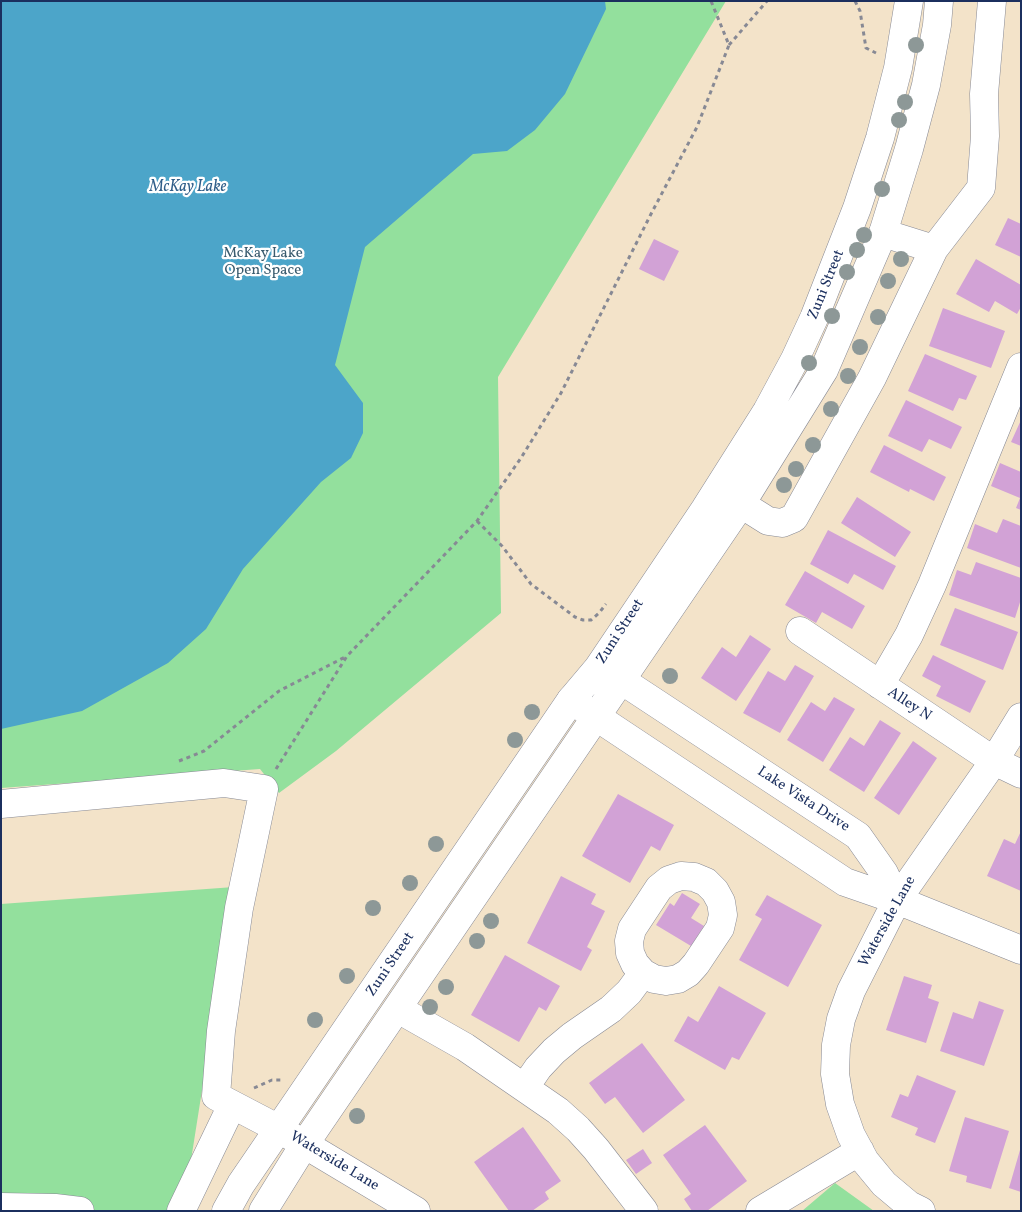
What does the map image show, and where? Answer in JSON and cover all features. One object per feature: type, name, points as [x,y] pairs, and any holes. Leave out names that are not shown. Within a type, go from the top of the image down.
[{"type":"main road","name":"Zuni Street","points":[[263,1211],[304,1145],[398,1009],[495,863],[597,717],[609,674],[704,509],[768,411],[807,334],[837,264],[858,208],[880,138],[898,68],[909,1]]},
{"type":"main road","name":"Zuni Street","points":[[226,1211],[241,1184],[571,700],[609,674],[740,504],[824,370],[883,233],[909,149],[926,85],[937,25],[939,1]]},
{"type":"main road","points":[[740,504],[768,521],[782,523],[794,518],[872,378],[934,249],[981,188],[985,136],[984,94],[992,1]]},
{"type":"main road","points":[[883,233],[934,249]]},
{"type":"main road","points":[[880,685],[909,635],[932,585],[1021,367]]},
{"type":"main road","name":"Alley N","points":[[800,631],[994,760],[1021,774]]},
{"type":"main road","name":"Lake Vista Drive","points":[[609,674],[858,836],[884,873],[897,900]]},
{"type":"main road","points":[[571,700],[845,882],[897,900],[1021,950]]},
{"type":"main road","name":"Waterside Lane","points":[[921,1211],[910,1205],[884,1184],[865,1161],[850,1135],[840,1104],[835,1074],[836,1045],[841,1019],[851,991],[897,900],[994,760],[1021,717]]},
{"type":"main road","points":[[1,804],[224,783],[264,789]]},
{"type":"main road","name":"Waterside Lane","points":[[264,789],[239,908],[220,1031],[216,1096],[279,1129],[416,1211]]},
{"type":"main road","points":[[524,1087],[554,1051],[611,1009],[629,992],[643,974]]},
{"type":"main road","points":[[398,1009],[465,1047],[558,1111],[578,1129],[644,1211]]},
{"type":"main road","points":[[180,1211],[232,1105]]},
{"type":"main road","points":[[760,1211],[860,1151]]},
{"type":"main road","points":[[1,1207],[55,1208],[80,1211]]},
{"type":"path","points":[[711,1],[729,45]]},
{"type":"path","points":[[264,789],[347,656],[477,521],[521,458],[561,393],[650,214],[696,127],[729,45],[767,1]]},
{"type":"path","points":[[855,1],[860,11],[866,48],[876,53]]},
{"type":"path","points":[[477,521],[502,546],[531,584],[576,617],[583,620],[591,620],[600,613],[606,604]]},
{"type":"path","points":[[178,762],[204,751],[280,691],[347,656]]},
{"type":"green space","name":"McKay Lake","points":[[1,1],[726,1],[498,377],[501,613],[336,751],[279,793],[260,769],[1,788]]},
{"type":"green space","points":[[234,887],[183,1211],[1,1211],[1,904]]},
{"type":"green space","points":[[835,1183],[874,1211],[802,1211]]},
{"type":"water","name":"McKay Lake","points":[[1,1],[605,1],[606,9],[565,94],[535,130],[507,151],[473,154],[365,247],[335,365],[363,403],[363,433],[351,458],[321,482],[243,569],[206,629],[168,663],[82,711],[1,729]]},
{"type":"building","points":[[1008,218],[1021,224],[1021,257],[995,245]]},
{"type":"building","points":[[654,239],[679,251],[664,281],[639,269]]},
{"type":"building","points":[[976,259],[1021,285],[1021,307],[1017,314],[995,301],[989,312],[956,294]]},
{"type":"building","points":[[943,308],[1005,331],[991,368],[929,346]]},
{"type":"building","points":[[925,354],[977,376],[966,400],[959,398],[953,411],[908,391]]},
{"type":"building","points":[[906,400],[962,427],[951,449],[929,439],[922,452],[888,436]]},
{"type":"building","points":[[1021,420],[1021,446],[1011,442]]},
{"type":"building","points":[[884,445],[946,477],[934,501],[910,489],[909,492],[870,472]]},
{"type":"building","points":[[1000,463],[1021,472],[1021,510],[1016,508],[1020,498],[991,486]]},
{"type":"building","points":[[857,497],[911,532],[895,557],[841,523]]},
{"type":"building","points":[[1003,519],[1021,526],[1021,568],[967,548],[975,524],[997,533]]},
{"type":"building","points":[[828,530],[896,566],[883,590],[854,574],[848,584],[810,564]]},
{"type":"building","points":[[976,562],[1021,578],[1021,599],[1015,618],[949,595],[957,570],[971,575]]},
{"type":"building","points":[[805,571],[865,606],[852,629],[822,612],[816,623],[785,605]]},
{"type":"building","points":[[955,608],[1018,632],[1003,670],[940,645]]},
{"type":"building","points":[[750,635],[771,649],[736,701],[701,678],[722,647],[736,657]]},
{"type":"building","points":[[933,655],[986,681],[970,713],[936,696],[941,686],[922,676]]},
{"type":"building","points":[[795,665],[814,676],[780,733],[743,713],[768,671],[785,681]]},
{"type":"building","points":[[834,697],[855,709],[823,762],[787,740],[811,702],[825,711]]},
{"type":"building","points":[[880,720],[901,733],[864,792],[829,770],[850,737],[864,746]]},
{"type":"building","points":[[913,741],[937,758],[899,815],[874,798]]},
{"type":"building","points":[[618,794],[674,825],[660,851],[651,846],[630,883],[582,856]]},
{"type":"building","points":[[1021,831],[1021,891],[987,876],[1004,839],[1015,844]]},
{"type":"building","points":[[561,876],[596,894],[591,904],[605,911],[587,947],[592,950],[581,971],[527,943]]},
{"type":"building","points":[[682,893],[700,904],[691,918],[704,926],[691,946],[656,925],[670,903],[674,906]]},
{"type":"building","points":[[767,895],[822,925],[788,987],[739,960],[762,919],[755,915]]},
{"type":"building","points":[[505,955],[560,986],[546,1011],[539,1007],[519,1042],[471,1015]]},
{"type":"building","points":[[904,976],[932,985],[928,998],[939,1002],[926,1043],[886,1030]]},
{"type":"building","points":[[719,986],[766,1013],[739,1060],[732,1057],[725,1070],[674,1041],[688,1016],[698,1022]]},
{"type":"building","points":[[979,1001],[1004,1010],[984,1066],[940,1051],[953,1012],[973,1019]]},
{"type":"building","points":[[642,1043],[685,1100],[643,1133],[615,1097],[605,1104],[589,1083]]},
{"type":"building","points":[[917,1075],[956,1091],[935,1143],[915,1135],[918,1128],[891,1117],[900,1094],[908,1097]]},
{"type":"building","points":[[965,1117],[1009,1131],[991,1189],[966,1182],[967,1176],[949,1171]]},
{"type":"building","points":[[705,1125],[747,1181],[707,1211],[692,1211],[684,1199],[691,1194],[663,1155]]},
{"type":"building","points":[[523,1127],[561,1181],[545,1192],[549,1199],[532,1211],[509,1211],[474,1162]]},
{"type":"building","points":[[643,1149],[652,1163],[636,1174],[626,1160]]},
{"type":"building","points":[[1021,1150],[1021,1192],[1009,1188]]},
{"type":"park label","name":"McKay Lake Open Space","points":[[263,262]]}]
